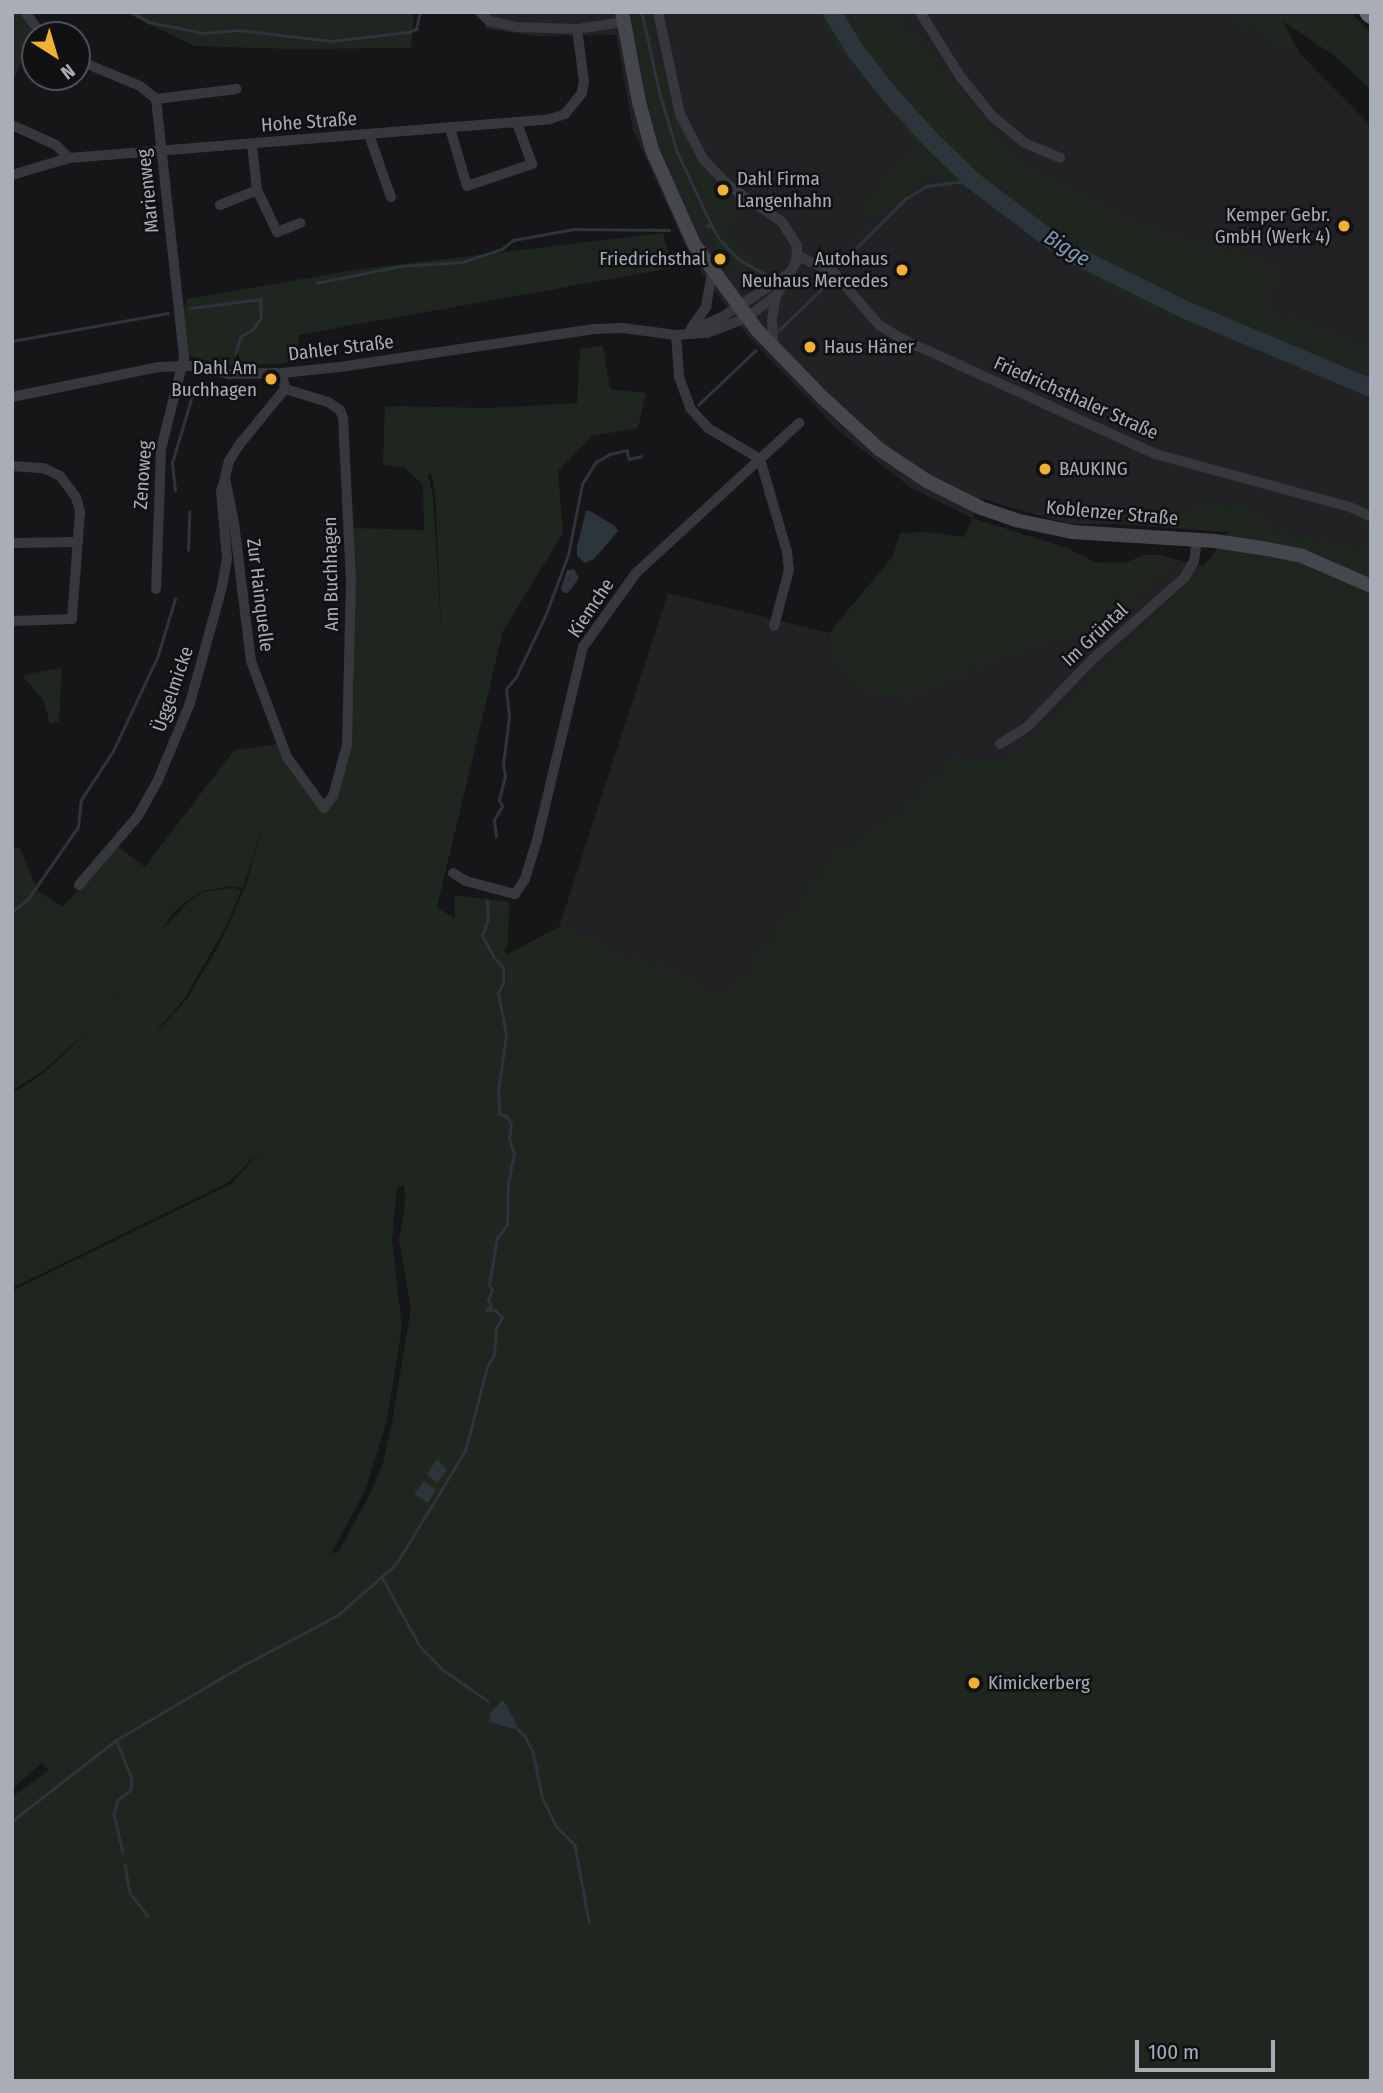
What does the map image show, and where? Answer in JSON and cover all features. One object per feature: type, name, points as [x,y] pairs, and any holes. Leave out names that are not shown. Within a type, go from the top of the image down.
[{"type":"main road","name":"Koblenzer Straße","points":[[623,17],[652,150],[687,232],[742,313],[773,347],[879,449],[912,472],[981,508],[1015,520],[1072,532],[1197,540],[1302,556],[1371,586]]},
{"type":"street","points":[[480,12],[489,21],[517,27],[577,29],[623,17]]},
{"type":"street","points":[[658,12],[680,114],[703,159],[729,186],[782,222],[795,240],[798,256],[776,295],[772,320],[773,347]]},
{"type":"street","points":[[920,12],[960,76],[993,117],[1025,143],[1060,159]]},
{"type":"street","name":"Hohe Straße","points":[[12,175],[69,158],[550,119],[565,114],[577,102],[584,81],[577,29]]},
{"type":"street","points":[[91,66],[140,86],[156,99],[236,89]]},
{"type":"street","name":"Marienweg","points":[[156,99],[184,357],[182,367]]},
{"type":"street","points":[[450,128],[467,186],[532,164],[517,123]]},
{"type":"street","points":[[12,125],[56,145],[69,158]]},
{"type":"street","name":"Hohe Straße","points":[[369,135],[391,197]]},
{"type":"street","name":"Hohe Straße","points":[[252,144],[257,190],[277,232],[300,223]]},
{"type":"street","points":[[220,205],[257,190]]},
{"type":"street","name":"Friedrichsthaler Straße","points":[[798,256],[833,272],[879,325],[902,339],[1155,454],[1350,507],[1371,517]]},
{"type":"street","points":[[689,331],[706,307],[712,272]]},
{"type":"street","points":[[742,313],[787,275]]},
{"type":"street","points":[[742,313],[776,295]]},
{"type":"street","name":"Dahler Straße","points":[[12,397],[144,369],[182,367],[230,374],[282,373],[353,366],[594,329],[623,328],[676,335],[717,332],[742,313]]},
{"type":"street","name":"Dahler Straße","points":[[676,335],[742,313]]},
{"type":"street","points":[[676,335],[679,377],[690,408],[708,428],[760,459],[787,552],[789,570],[774,626]]},
{"type":"street","name":"Zenoweg","points":[[156,589],[161,449],[182,367]]},
{"type":"street","points":[[225,478],[229,461],[239,445],[285,389],[282,373]]},
{"type":"street","name":"Am Buchhagen","points":[[285,389],[328,402],[340,410],[343,418],[351,580],[347,746],[333,796],[324,808]]},
{"type":"street","name":"Kiemche","points":[[453,873],[466,881],[515,894],[524,879],[537,840],[583,646],[636,573],[799,423]]},
{"type":"street","points":[[12,466],[43,468],[60,476],[69,486],[80,512],[72,619],[12,621]]},
{"type":"street","name":"Zur Hainquelle","points":[[225,478],[251,661],[287,757],[324,808]]},
{"type":"street","name":"Üggelmicke","points":[[79,885],[138,816],[158,780],[190,703],[222,587],[227,558],[221,491],[225,478]]},
{"type":"street","name":"Im Grüntal","points":[[1000,744],[1027,727],[1093,659],[1185,577],[1194,561],[1197,540]]},
{"type":"street","points":[[12,543],[78,542]]},
{"type":"shaded area","points":[[12,12],[19,12],[25,21],[21,21],[21,62],[16,76],[12,74]]},
{"type":"shaded area","points":[[125,12],[414,12],[411,48],[292,49],[194,46]]},
{"type":"shaded area","points":[[486,12],[1209,12],[1300,54],[1371,126],[1371,549],[1278,532],[1261,508],[1209,502],[1116,524],[1070,524],[982,499],[972,518],[911,488],[840,432],[746,334],[691,258],[633,130],[616,35],[537,36],[485,29]]},
{"type":"shaded area","points":[[631,12],[648,12],[657,55],[677,116],[698,161],[746,212],[726,232],[767,274],[752,282],[732,272],[697,225],[662,146],[643,81]]},
{"type":"shaded area","points":[[817,12],[897,12],[994,130],[1031,167],[1136,222],[1258,258],[1281,271],[1267,306],[1371,349],[1371,399],[1105,289],[964,186],[933,176],[870,222],[855,206],[918,146],[836,46]]},
{"type":"shaded area","points":[[1209,12],[1350,12],[1371,32],[1371,90],[1336,57],[1283,21],[1300,54]]},
{"type":"shaded area","points":[[663,233],[672,268],[298,335],[299,362],[227,367],[188,355],[184,312],[186,299],[361,269]]},
{"type":"shaded area","points":[[603,345],[610,389],[646,393],[638,428],[592,436],[558,471],[563,533],[503,631],[437,907],[455,919],[454,895],[509,902],[508,944],[504,951],[508,954],[559,927],[673,968],[729,993],[830,857],[916,796],[949,757],[1006,762],[1204,566],[1229,532],[1116,524],[1209,502],[1261,508],[1278,532],[1371,549],[1371,2081],[12,2081],[12,1797],[49,1770],[42,1763],[12,1789],[12,1291],[231,1184],[264,1147],[229,1182],[12,1288],[12,1094],[44,1073],[80,1039],[118,993],[80,1038],[43,1071],[12,1091],[12,847],[20,848],[38,891],[63,907],[116,845],[145,867],[234,750],[280,744],[323,809],[350,745],[354,683],[352,528],[424,530],[423,485],[404,467],[383,465],[385,406],[490,408],[577,403],[580,349]],"holes":[[[431,473],[435,493],[442,642],[433,496],[428,474]],[[265,819],[245,888],[218,947],[187,999],[143,1047],[185,998],[225,928],[241,891],[232,888],[203,892],[189,901],[162,930],[173,913],[202,891],[232,886],[243,888]],[[404,1185],[405,1205],[399,1240],[411,1309],[392,1422],[383,1463],[371,1492],[339,1551],[331,1554],[365,1491],[387,1420],[402,1327],[392,1241],[397,1188]]]},
{"type":"shaded area","points":[[586,511],[615,526],[618,531],[594,559],[585,563],[577,556],[577,547]]},
{"type":"shaded area","points":[[972,518],[1067,548],[1095,562],[1125,563],[1144,555],[1161,555],[1182,561],[1116,621],[999,659],[911,699],[860,692],[832,655],[829,633],[893,556],[900,533],[927,532],[965,537]]},
{"type":"shaded area","points":[[1182,561],[1204,566],[1006,762],[949,758],[916,796],[830,857],[730,993],[673,968],[559,927],[668,593],[829,633],[832,655],[995,660],[1116,621]]},
{"type":"shaded area","points":[[574,569],[579,578],[568,593],[564,593],[561,589],[567,570]]},
{"type":"shaded area","points":[[62,668],[59,721],[50,724],[44,701],[22,675]]},
{"type":"shaded area","points":[[437,1459],[447,1470],[437,1483],[427,1474]]},
{"type":"shaded area","points":[[424,1481],[436,1490],[428,1503],[414,1494]]},
{"type":"shaded area","points":[[503,1700],[516,1722],[514,1729],[489,1722],[491,1712]]},
{"type":"waterway","points":[[131,12],[149,22],[203,33],[238,30],[331,41],[409,32],[416,29],[420,12]]},
{"type":"waterway","points":[[642,12],[659,90],[677,151],[711,224]]},
{"type":"waterway","name":"Bigge","points":[[832,12],[855,50],[891,96],[931,140],[972,180],[1066,251],[1188,311],[1371,388]]},
{"type":"waterway","points":[[838,266],[905,199],[927,186],[972,180]]},
{"type":"waterway","points":[[707,226],[711,224],[721,241],[740,260],[765,274]]},
{"type":"waterway","points":[[316,283],[401,266],[462,262],[502,249],[513,240],[574,229],[669,230]]},
{"type":"waterway","points":[[778,331],[830,281]]},
{"type":"waterway","points":[[190,308],[261,299],[261,318],[253,330],[241,337],[236,353]]},
{"type":"waterway","points":[[12,341],[167,313]]},
{"type":"waterway","points":[[698,405],[755,351]]},
{"type":"waterway","points":[[175,491],[172,463],[195,386]]},
{"type":"waterway","points":[[496,837],[494,820],[502,806],[499,800],[505,776],[503,765],[509,717],[506,689],[516,677],[546,614],[568,555],[582,484],[596,462],[610,454],[627,450],[629,459],[641,456]]},
{"type":"waterway","points":[[188,550],[189,512]]},
{"type":"waterway","points":[[12,912],[28,899],[78,827],[81,800],[113,751],[157,658],[175,599]]},
{"type":"waterway","points":[[12,1821],[116,1740],[238,1668],[338,1615],[396,1564],[465,1451],[487,1367],[494,1355],[496,1328],[502,1318],[496,1311],[487,1310],[491,1306],[488,1300],[492,1290],[489,1285],[497,1238],[507,1225],[508,1183],[514,1154],[509,1139],[511,1125],[507,1117],[499,1114],[498,1091],[506,1036],[498,993],[503,983],[503,967],[494,958],[482,935],[488,920],[487,901]]},
{"type":"waterway","points":[[382,1577],[420,1646],[442,1669],[488,1701]]},
{"type":"waterway","points":[[514,1725],[525,1736],[533,1752],[542,1796],[556,1826],[575,1845],[589,1922]]},
{"type":"waterway","points":[[117,1741],[132,1779],[131,1790],[118,1800],[114,1814],[123,1853]]},
{"type":"waterway","points":[[125,1864],[130,1893],[148,1916]]},
{"type":"place","name":"Dahl Firma Langenhahn","points":[[723,190]]},
{"type":"place","name":"Kemper Gebr. GmbH (Werk 4)","points":[[1344,226]]},
{"type":"place","name":"Friedrichsthal","points":[[720,259]]},
{"type":"place","name":"Autohaus Neuhaus Mercedes","points":[[902,270]]},
{"type":"place","name":"Haus Häner","points":[[810,347]]},
{"type":"place","name":"Dahl Am Buchhagen","points":[[271,379]]},
{"type":"place","name":"BAUKING","points":[[1045,469]]},
{"type":"place","name":"Kimickerberg","points":[[974,1683]]}]
